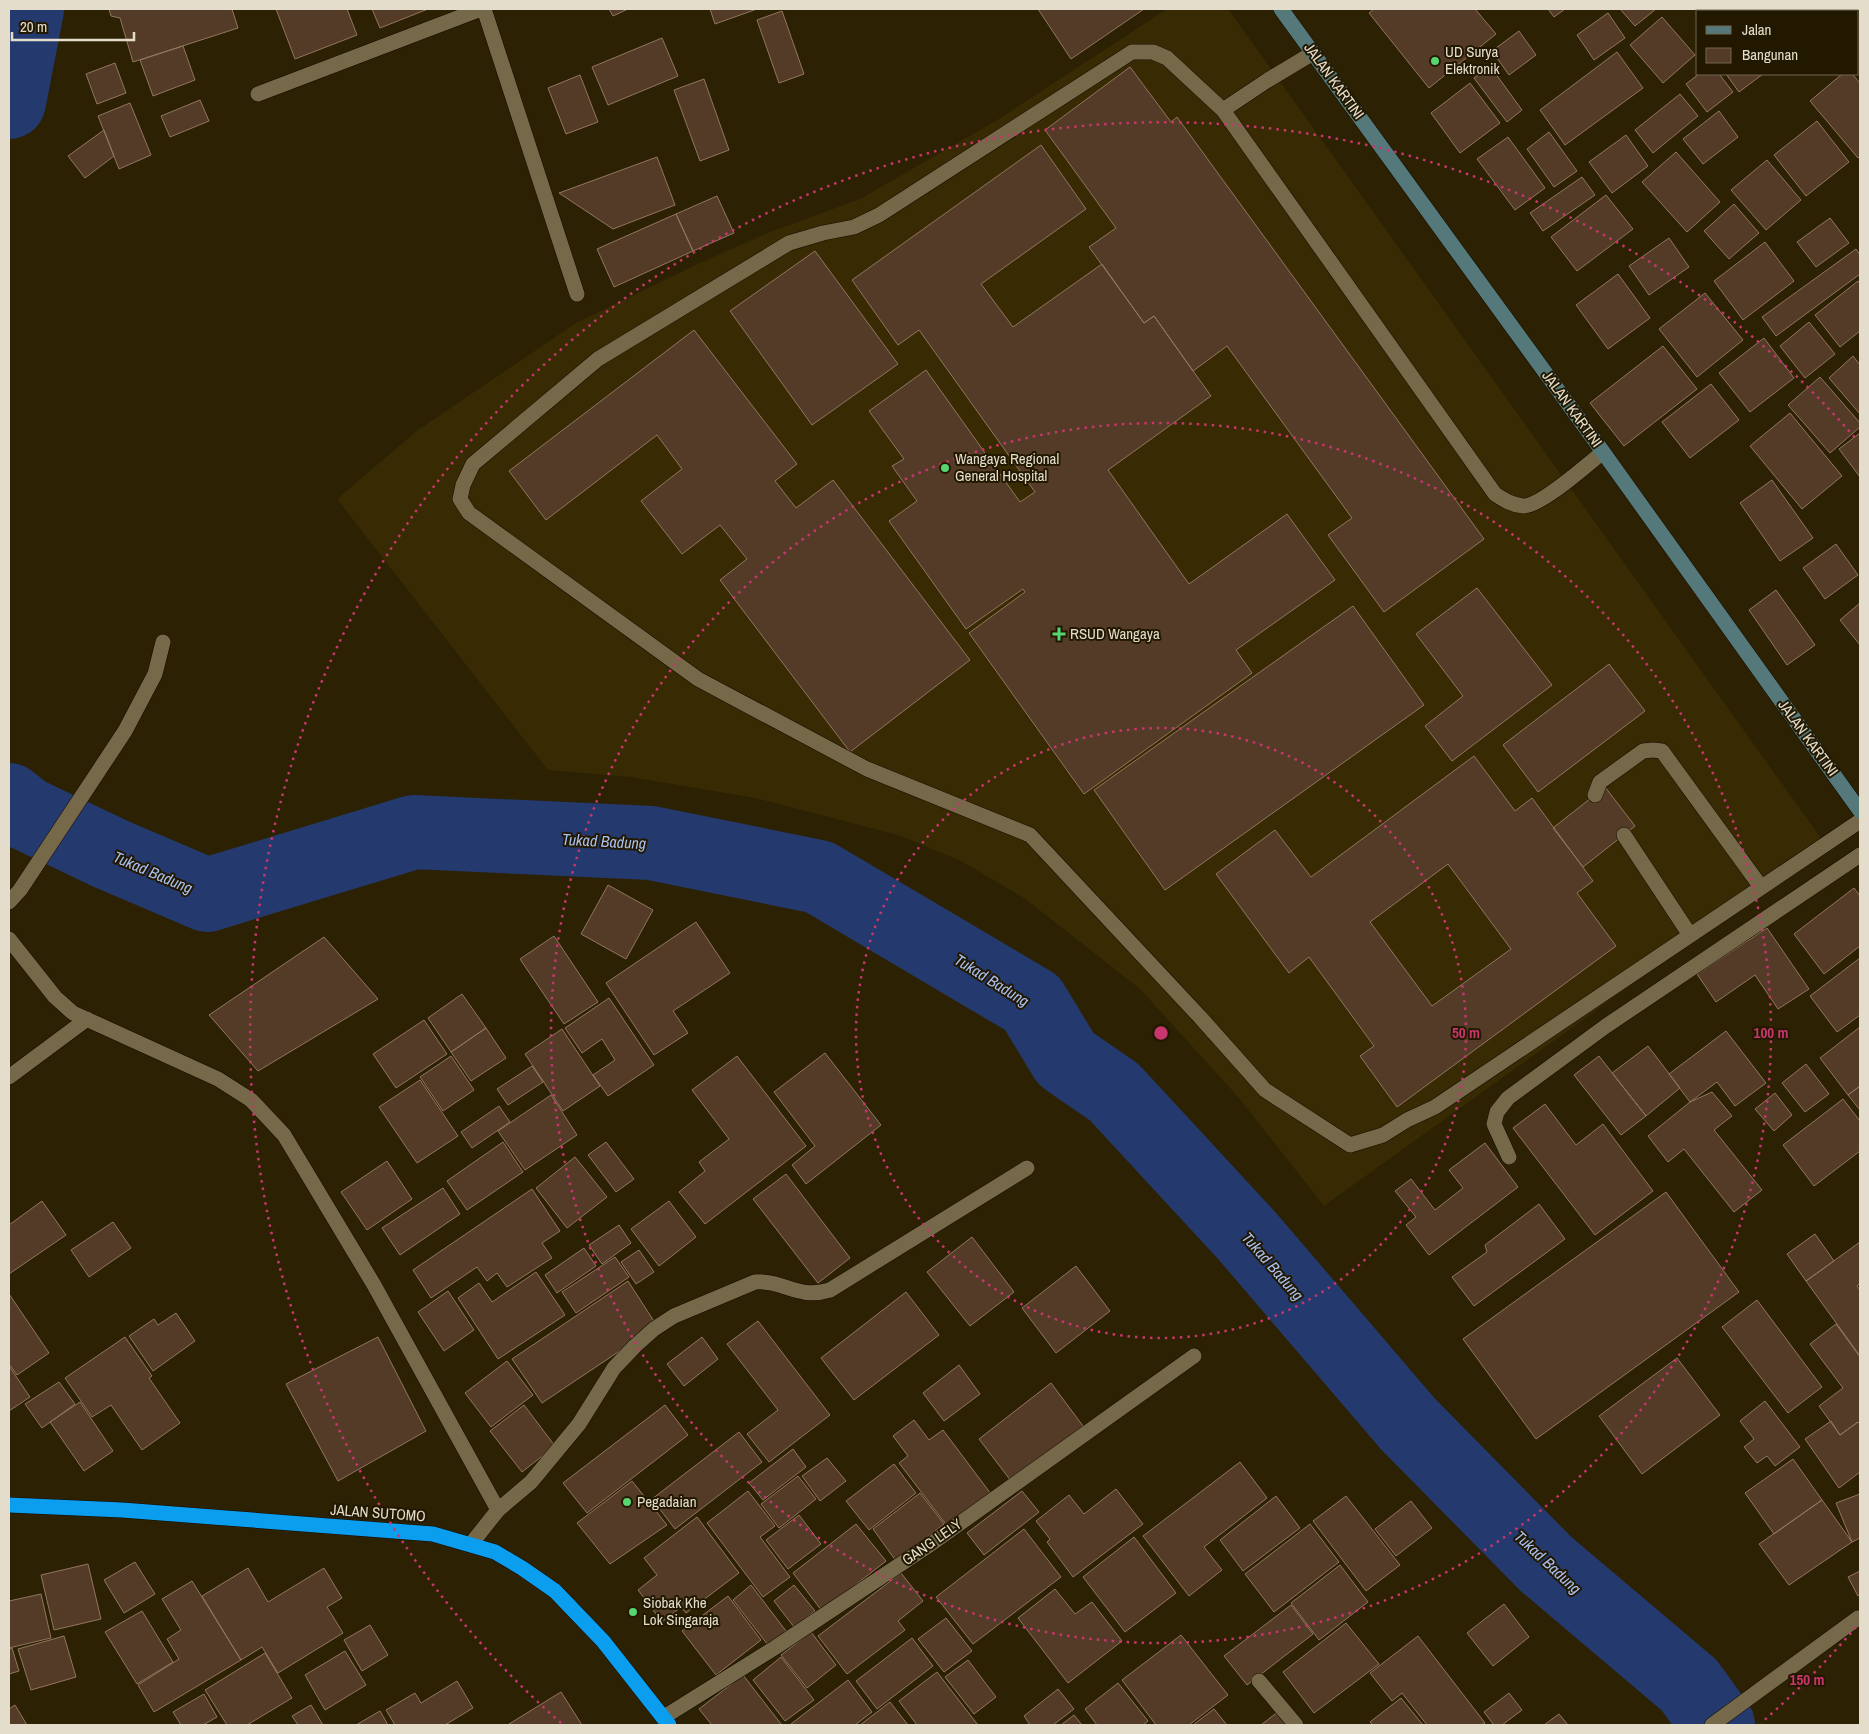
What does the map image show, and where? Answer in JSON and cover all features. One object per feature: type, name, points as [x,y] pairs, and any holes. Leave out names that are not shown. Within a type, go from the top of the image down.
[{"type":"highway","name":"JALAN SUTOMO","points":[[9,1505],[122,1510],[433,1534],[471,1544],[495,1552],[522,1568],[555,1592],[603,1640],[666,1721]]},
{"type":"main road","name":"JALAN KARTINI","points":[[1281,9],[1603,452],[1860,811]]},
{"type":"street","points":[[258,94],[483,9],[577,294]]},
{"type":"street","points":[[1603,452],[1539,502],[1525,506],[1509,503],[1495,494],[1224,110],[1167,58],[1153,52],[1132,52],[880,215],[854,228],[823,233],[789,243],[598,359],[473,464],[463,485],[460,499],[469,513],[698,679],[866,769],[1030,835],[1200,1017],[1265,1090],[1350,1145],[1383,1135],[1407,1120],[1435,1107],[1860,821]]},
{"type":"street","points":[[1224,110],[1268,80],[1314,53]]},
{"type":"street","points":[[9,902],[20,890],[125,731],[155,674],[163,642]]},
{"type":"street","points":[[1595,795],[1600,782],[1643,751],[1662,751],[1761,887]]},
{"type":"street","points":[[1624,835],[1690,935]]},
{"type":"street","points":[[1509,1157],[1494,1124],[1497,1112],[1508,1098],[1615,1021],[1860,854]]},
{"type":"street","points":[[9,939],[55,997],[73,1014],[218,1079],[251,1100],[284,1135],[374,1285],[498,1510]]},
{"type":"street","points":[[9,1077],[87,1019]]},
{"type":"street","points":[[471,1544],[498,1510],[531,1482],[579,1424],[614,1368],[654,1329],[674,1316],[755,1282],[767,1281],[805,1294],[818,1294],[830,1290],[1027,1168]]},
{"type":"street","name":"GANG LELY","points":[[666,1721],[931,1544],[1194,1356]]},
{"type":"street","points":[[1712,1725],[1858,1618]]},
{"type":"street","points":[[1259,1681],[1296,1725]]},
{"type":"shaded area","name":"RSUD Wangaya","points":[[1167,9],[1228,9],[1826,845],[1324,1206],[1238,1097],[1140,989],[1024,898],[961,861],[898,835],[755,798],[631,777],[548,770],[337,499],[418,430],[576,323],[691,267],[765,234],[860,199],[999,119]]},
{"type":"building","points":[[109,9],[232,9],[238,28],[133,62],[120,18],[111,16]]},
{"type":"building","points":[[276,9],[347,9],[357,35],[295,59]]},
{"type":"building","points":[[372,9],[428,9],[380,28]]},
{"type":"building","points":[[609,9],[628,9],[613,16]]},
{"type":"building","points":[[710,9],[757,9],[715,24]]},
{"type":"building","points":[[1038,9],[1144,9],[1071,59]]},
{"type":"building","name":"UD Surya Elektronik","points":[[1374,9],[1475,9],[1496,34],[1429,88],[1369,13]]},
{"type":"building","points":[[1548,9],[1565,9],[1554,17]]},
{"type":"building","points":[[1620,9],[1656,9],[1635,26]]},
{"type":"building","points":[[782,11],[804,74],[779,83],[757,20]]},
{"type":"building","points":[[1608,13],[1625,38],[1594,60],[1577,35]]},
{"type":"building","points":[[1662,17],[1695,55],[1663,83],[1630,45]]},
{"type":"building","points":[[1519,31],[1536,55],[1509,75],[1492,51]]},
{"type":"building","points":[[662,38],[678,76],[608,105],[592,67]]},
{"type":"building","points":[[183,46],[195,80],[153,96],[140,60]]},
{"type":"building","points":[[1617,52],[1643,88],[1565,145],[1540,110]]},
{"type":"building","points":[[115,63],[126,93],[97,104],[86,74]]},
{"type":"building","points":[[1490,66],[1522,110],[1507,122],[1474,78]]},
{"type":"building","points":[[1130,67],[1171,122],[1177,117],[1484,539],[1384,612],[1328,535],[1352,518],[1227,346],[1193,371],[1154,316],[1144,323],[1089,247],[1116,228],[1045,130]]},
{"type":"building","points":[[580,75],[598,122],[566,134],[548,88]]},
{"type":"building","points":[[1698,75],[1720,75],[1733,92],[1707,112],[1686,84]]},
{"type":"building","points":[[1727,75],[1762,75],[1739,92]]},
{"type":"building","points":[[1841,75],[1853,75],[1860,83],[1860,156],[1858,158],[1810,101]]},
{"type":"building","points":[[704,79],[729,150],[700,161],[674,90]]},
{"type":"building","points":[[1470,83],[1500,123],[1460,153],[1431,113]]},
{"type":"building","points":[[1680,94],[1698,116],[1653,153],[1635,130]]},
{"type":"building","points":[[200,100],[209,121],[170,137],[161,116]]},
{"type":"building","points":[[130,103],[151,155],[119,169],[98,116]]},
{"type":"building","points":[[1719,111],[1738,137],[1703,164],[1683,139]]},
{"type":"building","points":[[1817,121],[1849,162],[1806,196],[1774,155]]},
{"type":"building","points":[[104,130],[114,156],[85,178],[68,156]]},
{"type":"building","points":[[1549,132],[1577,171],[1554,187],[1527,149]]},
{"type":"building","points":[[1626,135],[1648,166],[1612,193],[1589,162]]},
{"type":"building","points":[[1508,137],[1545,188],[1515,210],[1477,159]]},
{"type":"building","name":"Wangaya Regional General Hospital","points":[[1041,145],[1086,209],[981,284],[1013,327],[1102,264],[1144,323],[1154,316],[1211,396],[1108,470],[1189,584],[1287,514],[1335,580],[1236,650],[1252,673],[1084,794],[969,633],[1025,592],[1023,589],[966,629],[889,521],[917,501],[892,466],[904,459],[869,411],[926,370],[1020,502],[1035,492],[919,330],[898,345],[852,280]]},
{"type":"building","points":[[1676,152],[1720,202],[1687,232],[1642,182]]},
{"type":"building","points":[[657,157],[675,205],[613,229],[559,193]]},
{"type":"building","points":[[1767,160],[1801,200],[1766,230],[1731,190]]},
{"type":"building","points":[[1582,177],[1595,195],[1543,231],[1530,213]]},
{"type":"building","points":[[1606,195],[1633,229],[1577,271],[1551,237]]},
{"type":"building","points":[[717,196],[734,233],[693,251],[676,214]]},
{"type":"building","points":[[1734,204],[1759,233],[1729,259],[1704,231]]},
{"type":"building","points":[[676,214],[693,251],[614,287],[597,249]]},
{"type":"building","points":[[1830,218],[1849,243],[1816,267],[1797,242]]},
{"type":"building","points":[[1669,238],[1689,267],[1649,295],[1629,266]]},
{"type":"building","points":[[1765,242],[1794,281],[1743,320],[1714,281]]},
{"type":"building","points":[[1856,249],[1860,255],[1860,274],[1776,336],[1762,317]]},
{"type":"building","points":[[815,251],[898,364],[812,425],[730,311]]},
{"type":"building","points":[[1618,274],[1650,318],[1608,349],[1576,305]]},
{"type":"building","points":[[1858,281],[1860,284],[1860,331],[1840,347],[1815,315]]},
{"type":"building","points":[[1705,293],[1743,340],[1697,377],[1659,329]]},
{"type":"building","points":[[1809,322],[1835,354],[1805,378],[1780,346]]},
{"type":"building","points":[[694,330],[797,464],[775,481],[796,508],[833,480],[970,660],[850,752],[720,580],[747,559],[720,525],[682,554],[641,501],[682,469],[657,435],[546,520],[509,471]]},
{"type":"building","points":[[1764,338],[1794,378],[1750,412],[1719,373]]},
{"type":"building","points":[[1663,346],[1697,389],[1624,446],[1590,403]]},
{"type":"building","points":[[1853,356],[1860,365],[1860,414],[1829,378]]},
{"type":"building","points":[[1820,377],[1860,423],[1860,427],[1830,453],[1788,405]]},
{"type":"building","points":[[1711,384],[1739,420],[1690,458],[1662,422]]},
{"type":"building","points":[[1790,413],[1842,476],[1802,509],[1750,446]]},
{"type":"building","points":[[1860,433],[1860,477],[1839,449]]},
{"type":"building","points":[[1772,480],[1813,538],[1780,561],[1740,503]]},
{"type":"building","points":[[1836,544],[1858,575],[1825,599],[1803,568]]},
{"type":"building","points":[[1477,588],[1552,685],[1452,761],[1425,726],[1463,696],[1416,634]]},
{"type":"building","points":[[1776,590],[1815,645],[1787,665],[1749,610]]},
{"type":"building","points":[[1860,603],[1860,645],[1840,620]]},
{"type":"building","points":[[1353,606],[1424,705],[1165,890],[1094,790]]},
{"type":"building","points":[[1609,664],[1645,711],[1538,792],[1503,745]]},
{"type":"building","points":[[1474,756],[1515,811],[1532,798],[1593,881],[1577,893],[1616,946],[1397,1107],[1360,1056],[1374,1046],[1309,957],[1289,973],[1216,874],[1275,830],[1311,877]],"holes":[[[1448,864],[1511,949],[1432,1006],[1370,922]]]},
{"type":"building","points":[[1605,787],[1635,826],[1583,867],[1553,828]]},
{"type":"building","points":[[608,885],[653,910],[626,959],[581,934]]},
{"type":"building","points":[[1854,888],[1860,896],[1860,946],[1824,974],[1794,934]]},
{"type":"building","points":[[696,922],[730,973],[673,1011],[688,1033],[654,1055],[606,983]]},
{"type":"building","points":[[1767,928],[1809,989],[1778,1009],[1755,975],[1716,1002],[1697,974]]},
{"type":"building","points":[[554,936],[598,1002],[564,1024],[520,959]]},
{"type":"building","points":[[324,937],[378,999],[258,1071],[209,1015]]},
{"type":"building","points":[[1860,958],[1860,1015],[1837,1032],[1810,996]]},
{"type":"building","points":[[462,994],[486,1028],[451,1052],[428,1018]]},
{"type":"building","points":[[609,998],[654,1065],[608,1096],[593,1075],[615,1060],[602,1039],[582,1053],[565,1028]]},
{"type":"building","points":[[424,1020],[447,1054],[396,1088],[373,1054]]},
{"type":"building","points":[[1860,1027],[1860,1086],[1848,1095],[1820,1058]]},
{"type":"building","points":[[486,1028],[506,1058],[471,1081],[451,1052]]},
{"type":"building","points":[[562,1029],[600,1086],[563,1111],[525,1054]]},
{"type":"building","points":[[1726,1031],[1766,1083],[1735,1106],[1717,1082],[1690,1102],[1669,1074]]},
{"type":"building","points":[[1648,1046],[1680,1088],[1646,1116],[1612,1073]]},
{"type":"building","points":[[825,1053],[881,1125],[806,1184],[792,1165],[815,1146],[774,1092]]},
{"type":"building","points":[[451,1056],[474,1090],[443,1111],[420,1077]]},
{"type":"building","points":[[737,1056],[806,1146],[705,1224],[679,1192],[705,1171],[699,1162],[729,1139],[692,1090]]},
{"type":"building","points":[[1599,1056],[1646,1116],[1621,1135],[1574,1075]]},
{"type":"building","points":[[1806,1064],[1829,1094],[1805,1112],[1782,1083]]},
{"type":"building","points":[[532,1066],[543,1082],[508,1105],[497,1089]]},
{"type":"building","points":[[420,1080],[458,1136],[417,1163],[379,1107]]},
{"type":"building","points":[[1860,1086],[1860,1110],[1848,1095]]},
{"type":"building","points":[[1712,1092],[1732,1116],[1714,1130],[1762,1190],[1734,1212],[1684,1149],[1668,1162],[1648,1136],[1690,1102]]},
{"type":"building","points":[[1775,1093],[1792,1115],[1774,1131],[1755,1109]]},
{"type":"building","points":[[551,1095],[577,1135],[525,1170],[498,1131]]},
{"type":"building","points":[[1843,1099],[1860,1121],[1860,1151],[1814,1186],[1783,1145]]},
{"type":"building","points":[[1545,1104],[1576,1145],[1603,1124],[1653,1191],[1595,1235],[1513,1128]]},
{"type":"building","points":[[499,1106],[510,1122],[472,1148],[461,1132]]},
{"type":"building","points":[[503,1142],[523,1172],[467,1210],[447,1181]]},
{"type":"building","points":[[606,1142],[634,1179],[616,1192],[588,1155]]},
{"type":"building","points":[[1485,1143],[1518,1187],[1429,1255],[1406,1225],[1416,1217],[1395,1191],[1411,1179],[1435,1210],[1463,1188],[1449,1170]]},
{"type":"building","points":[[575,1157],[607,1197],[567,1228],[536,1188]]},
{"type":"building","points":[[387,1161],[412,1199],[367,1230],[341,1192]]},
{"type":"building","points":[[786,1174],[850,1258],[818,1283],[753,1199]]},
{"type":"building","points":[[443,1188],[460,1214],[400,1255],[382,1228]]},
{"type":"building","points":[[532,1189],[560,1231],[542,1243],[552,1258],[507,1287],[497,1273],[487,1281],[477,1267],[431,1298],[413,1270]]},
{"type":"building","points":[[1666,1192],[1739,1292],[1536,1439],[1463,1339]]},
{"type":"building","points":[[42,1201],[66,1235],[9,1274],[9,1225]]},
{"type":"building","points":[[669,1201],[696,1237],[659,1266],[631,1229]]},
{"type":"building","points":[[1539,1204],[1565,1239],[1474,1306],[1452,1277],[1487,1252],[1485,1245]]},
{"type":"building","points":[[113,1222],[131,1248],[89,1277],[71,1250]]},
{"type":"building","points":[[619,1225],[631,1243],[602,1264],[589,1245]]},
{"type":"building","points":[[1815,1234],[1834,1261],[1806,1281],[1787,1254]]},
{"type":"building","points":[[972,1237],[1014,1292],[970,1326],[927,1272]]},
{"type":"building","points":[[1860,1242],[1860,1283],[1857,1286],[1860,1290],[1860,1356],[1806,1281]]},
{"type":"building","points":[[584,1248],[596,1266],[557,1293],[545,1275]]},
{"type":"building","points":[[639,1250],[654,1272],[636,1284],[621,1262]]},
{"type":"building","points":[[615,1257],[629,1277],[576,1313],[562,1292]]},
{"type":"building","points":[[1076,1266],[1110,1311],[1056,1353],[1022,1308]]},
{"type":"building","points":[[536,1272],[565,1315],[498,1359],[458,1298],[479,1283],[492,1302]]},
{"type":"building","points":[[628,1281],[657,1326],[542,1403],[512,1359]]},
{"type":"building","points":[[448,1291],[474,1330],[444,1351],[418,1312]]},
{"type":"building","points":[[906,1292],[939,1335],[854,1400],[821,1358]]},
{"type":"building","points":[[9,1294],[49,1353],[17,1375],[9,1364]]},
{"type":"building","points":[[1757,1300],[1822,1387],[1788,1413],[1722,1327]]},
{"type":"building","points":[[176,1313],[195,1341],[153,1371],[129,1336],[154,1319],[158,1325]]},
{"type":"building","points":[[758,1321],[830,1415],[769,1462],[747,1434],[778,1410],[727,1344]]},
{"type":"building","points":[[1836,1324],[1860,1357],[1860,1424],[1858,1422],[1840,1435],[1819,1406],[1843,1388],[1810,1344]]},
{"type":"building","points":[[125,1337],[152,1376],[149,1378],[180,1423],[142,1450],[111,1405],[92,1417],[65,1378]]},
{"type":"building","points":[[378,1337],[426,1431],[338,1481],[286,1384]]},
{"type":"building","points":[[702,1337],[718,1359],[684,1386],[667,1364]]},
{"type":"building","points":[[1677,1358],[1720,1415],[1642,1474],[1599,1416]]},
{"type":"building","points":[[507,1361],[533,1395],[491,1427],[465,1393]]},
{"type":"building","points":[[959,1365],[980,1394],[944,1421],[923,1393]]},
{"type":"building","points":[[9,1366],[30,1397],[9,1411]]},
{"type":"building","points":[[59,1382],[75,1404],[42,1428],[25,1404]]},
{"type":"building","points":[[1051,1383],[1083,1426],[1011,1481],[979,1439]]},
{"type":"building","points":[[1765,1401],[1800,1447],[1775,1466],[1767,1456],[1757,1463],[1744,1447],[1754,1439],[1740,1421]]},
{"type":"building","points":[[80,1402],[113,1451],[84,1471],[50,1422]]},
{"type":"building","points":[[524,1405],[555,1446],[522,1472],[490,1431]]},
{"type":"building","points":[[665,1405],[688,1435],[587,1513],[563,1483]]},
{"type":"building","points":[[914,1420],[929,1440],[943,1430],[991,1494],[948,1527],[899,1463],[908,1456],[893,1436]]},
{"type":"building","points":[[1831,1421],[1840,1435],[1858,1422],[1860,1424],[1860,1472],[1839,1488],[1805,1439]]},
{"type":"building","points":[[739,1432],[762,1462],[675,1529],[652,1499]]},
{"type":"building","points":[[793,1449],[806,1467],[763,1500],[749,1483]]},
{"type":"building","points":[[827,1458],[846,1481],[820,1501],[802,1476]]},
{"type":"building","points":[[1793,1459],[1822,1500],[1774,1534],[1745,1493]]},
{"type":"building","points":[[1240,1462],[1267,1498],[1204,1547],[1222,1570],[1189,1596],[1143,1536]]},
{"type":"building","points":[[894,1464],[916,1493],[869,1530],[846,1501]]},
{"type":"building","points":[[798,1476],[816,1499],[779,1528],[761,1504]]},
{"type":"building","name":"Pegadaian","points":[[632,1481],[667,1525],[610,1564],[577,1523]]},
{"type":"building","points":[[1116,1489],[1143,1524],[1073,1577],[1047,1542],[1050,1539],[1036,1521],[1069,1495],[1084,1514]]},
{"type":"building","points":[[748,1491],[775,1526],[760,1537],[790,1577],[763,1597],[707,1523]]},
{"type":"building","points":[[1022,1491],[1039,1512],[984,1555],[967,1533]]},
{"type":"building","points":[[920,1493],[944,1524],[896,1561],[873,1529]]},
{"type":"building","points":[[1860,1494],[1860,1538],[1852,1542],[1836,1503]]},
{"type":"building","points":[[1276,1496],[1300,1528],[1243,1571],[1220,1540]]},
{"type":"building","points":[[1346,1496],[1400,1565],[1366,1591],[1313,1521]]},
{"type":"building","points":[[1822,1500],[1852,1542],[1789,1585],[1759,1544]]},
{"type":"building","points":[[1411,1501],[1432,1528],[1396,1556],[1375,1529]]},
{"type":"building","points":[[799,1515],[821,1544],[788,1569],[766,1540]]},
{"type":"building","points":[[697,1517],[739,1573],[686,1613],[681,1607],[662,1622],[638,1590],[657,1575],[644,1558]]},
{"type":"building","points":[[856,1524],[886,1561],[822,1611],[793,1573]]},
{"type":"building","points":[[1310,1524],[1339,1562],[1274,1612],[1245,1574]]},
{"type":"building","points":[[1024,1529],[1061,1577],[973,1644],[936,1597]]},
{"type":"building","points":[[1134,1537],[1176,1593],[1125,1632],[1083,1577]]},
{"type":"building","points":[[135,1562],[155,1594],[124,1613],[104,1580]]},
{"type":"building","points":[[88,1564],[101,1619],[54,1630],[41,1575]]},
{"type":"building","points":[[1340,1565],[1368,1602],[1319,1640],[1291,1603]]},
{"type":"building","points":[[248,1568],[268,1602],[324,1568],[342,1598],[327,1607],[343,1633],[278,1673],[262,1647],[241,1660],[202,1596]]},
{"type":"building","points":[[1860,1571],[1860,1594],[1858,1596],[1848,1577]]},
{"type":"building","points":[[901,1573],[923,1601],[898,1621],[905,1630],[847,1674],[818,1636]]},
{"type":"building","points":[[192,1581],[241,1660],[154,1712],[138,1685],[179,1659],[167,1639],[181,1630],[162,1599]]},
{"type":"building","points":[[751,1585],[786,1631],[768,1645],[733,1600]]},
{"type":"building","points":[[794,1585],[815,1611],[794,1627],[774,1601]]},
{"type":"building","points":[[1055,1589],[1075,1614],[1092,1602],[1122,1641],[1068,1683],[1018,1618]]},
{"type":"building","points":[[41,1594],[51,1638],[9,1648],[9,1601]]},
{"type":"building","points":[[728,1596],[761,1640],[716,1675],[682,1631]]},
{"type":"building","points":[[1504,1604],[1529,1637],[1493,1666],[1467,1633]]},
{"type":"building","points":[[1291,1605],[1313,1634],[1247,1685],[1224,1656]]},
{"type":"building","points":[[142,1611],[173,1662],[137,1684],[105,1632]]},
{"type":"building","points":[[946,1618],[972,1651],[944,1672],[918,1639]]},
{"type":"building","points":[[1346,1623],[1379,1664],[1314,1713],[1283,1672]]},
{"type":"building","points":[[370,1625],[388,1655],[362,1671],[344,1640]]},
{"type":"building","points":[[811,1632],[836,1665],[807,1688],[781,1655]]},
{"type":"building","points":[[1181,1635],[1228,1695],[1189,1725],[1156,1725],[1122,1680]]},
{"type":"building","points":[[64,1636],[76,1677],[31,1690],[18,1649]]},
{"type":"building","points":[[1418,1636],[1485,1723],[1481,1725],[1427,1725],[1402,1693],[1392,1701],[1370,1673]]},
{"type":"building","points":[[912,1638],[933,1666],[877,1709],[856,1681]]},
{"type":"building","points":[[12,1648],[19,1671],[9,1674],[9,1649]]},
{"type":"building","points":[[345,1651],[366,1685],[325,1710],[305,1675]]},
{"type":"building","points":[[265,1653],[292,1698],[247,1725],[227,1725],[205,1690]]},
{"type":"building","points":[[781,1657],[814,1700],[785,1721],[753,1680]]},
{"type":"building","points":[[968,1660],[996,1697],[974,1714],[945,1677]]},
{"type":"building","points":[[937,1672],[978,1725],[917,1725],[899,1701]]},
{"type":"building","points":[[743,1675],[780,1725],[712,1725],[699,1709]]},
{"type":"building","points":[[848,1680],[872,1712],[855,1725],[791,1724]]},
{"type":"building","points":[[457,1681],[473,1708],[445,1725],[395,1725],[386,1710],[415,1693],[421,1703]]},
{"type":"building","points":[[1118,1683],[1148,1721],[1143,1725],[1097,1725],[1085,1709]]},
{"type":"building","points":[[1058,1689],[1074,1709],[1053,1725],[1030,1725],[1024,1716]]},
{"type":"building","points":[[561,1692],[582,1725],[509,1725],[509,1724]]},
{"type":"building","points":[[1509,1693],[1522,1710],[1502,1725],[1494,1725],[1484,1712]]},
{"type":"building","points":[[204,1694],[217,1717],[203,1725],[181,1725],[173,1712]]},
{"type":"building","points":[[1401,1698],[1423,1725],[1373,1725],[1370,1722]]},
{"type":"building","points":[[890,1702],[908,1725],[860,1725]]},
{"type":"building","points":[[15,1705],[27,1725],[9,1725],[9,1709]]},
{"type":"building","points":[[311,1705],[323,1725],[298,1725],[292,1716]]},
{"type":"building","points":[[1214,1709],[1227,1725],[1193,1725]]},
{"type":"building","points":[[380,1711],[388,1725],[356,1725]]},
{"type":"building","points":[[1279,1711],[1290,1725],[1261,1725]]},
{"type":"building","points":[[1559,1714],[1568,1725],[1544,1725]]},
{"type":"building","points":[[1074,1715],[1082,1725],[1061,1725]]},
{"type":"waterway","name":"Tukad Badung","points":[[9,102],[27,9]]},
{"type":"waterway","name":"Tukad Badung","points":[[9,800],[27,814],[111,854],[207,895],[414,832],[651,843],[819,877],[1032,1003],[1066,1059],[1114,1092],[1248,1237],[1408,1424],[1546,1564],[1689,1685],[1718,1725]]},
{"type":"place","name":"UD Surya Elektronik","points":[[1435,61]]},
{"type":"place","name":"Wangaya Regional General Hospital","points":[[945,468]]},
{"type":"place","name":"RSUD Wangaya","points":[[1059,634]]},
{"type":"place","name":"Pegadaian","points":[[627,1502]]},
{"type":"place","name":"Siobak Khe Lok Singaraja","points":[[633,1612]]}]
